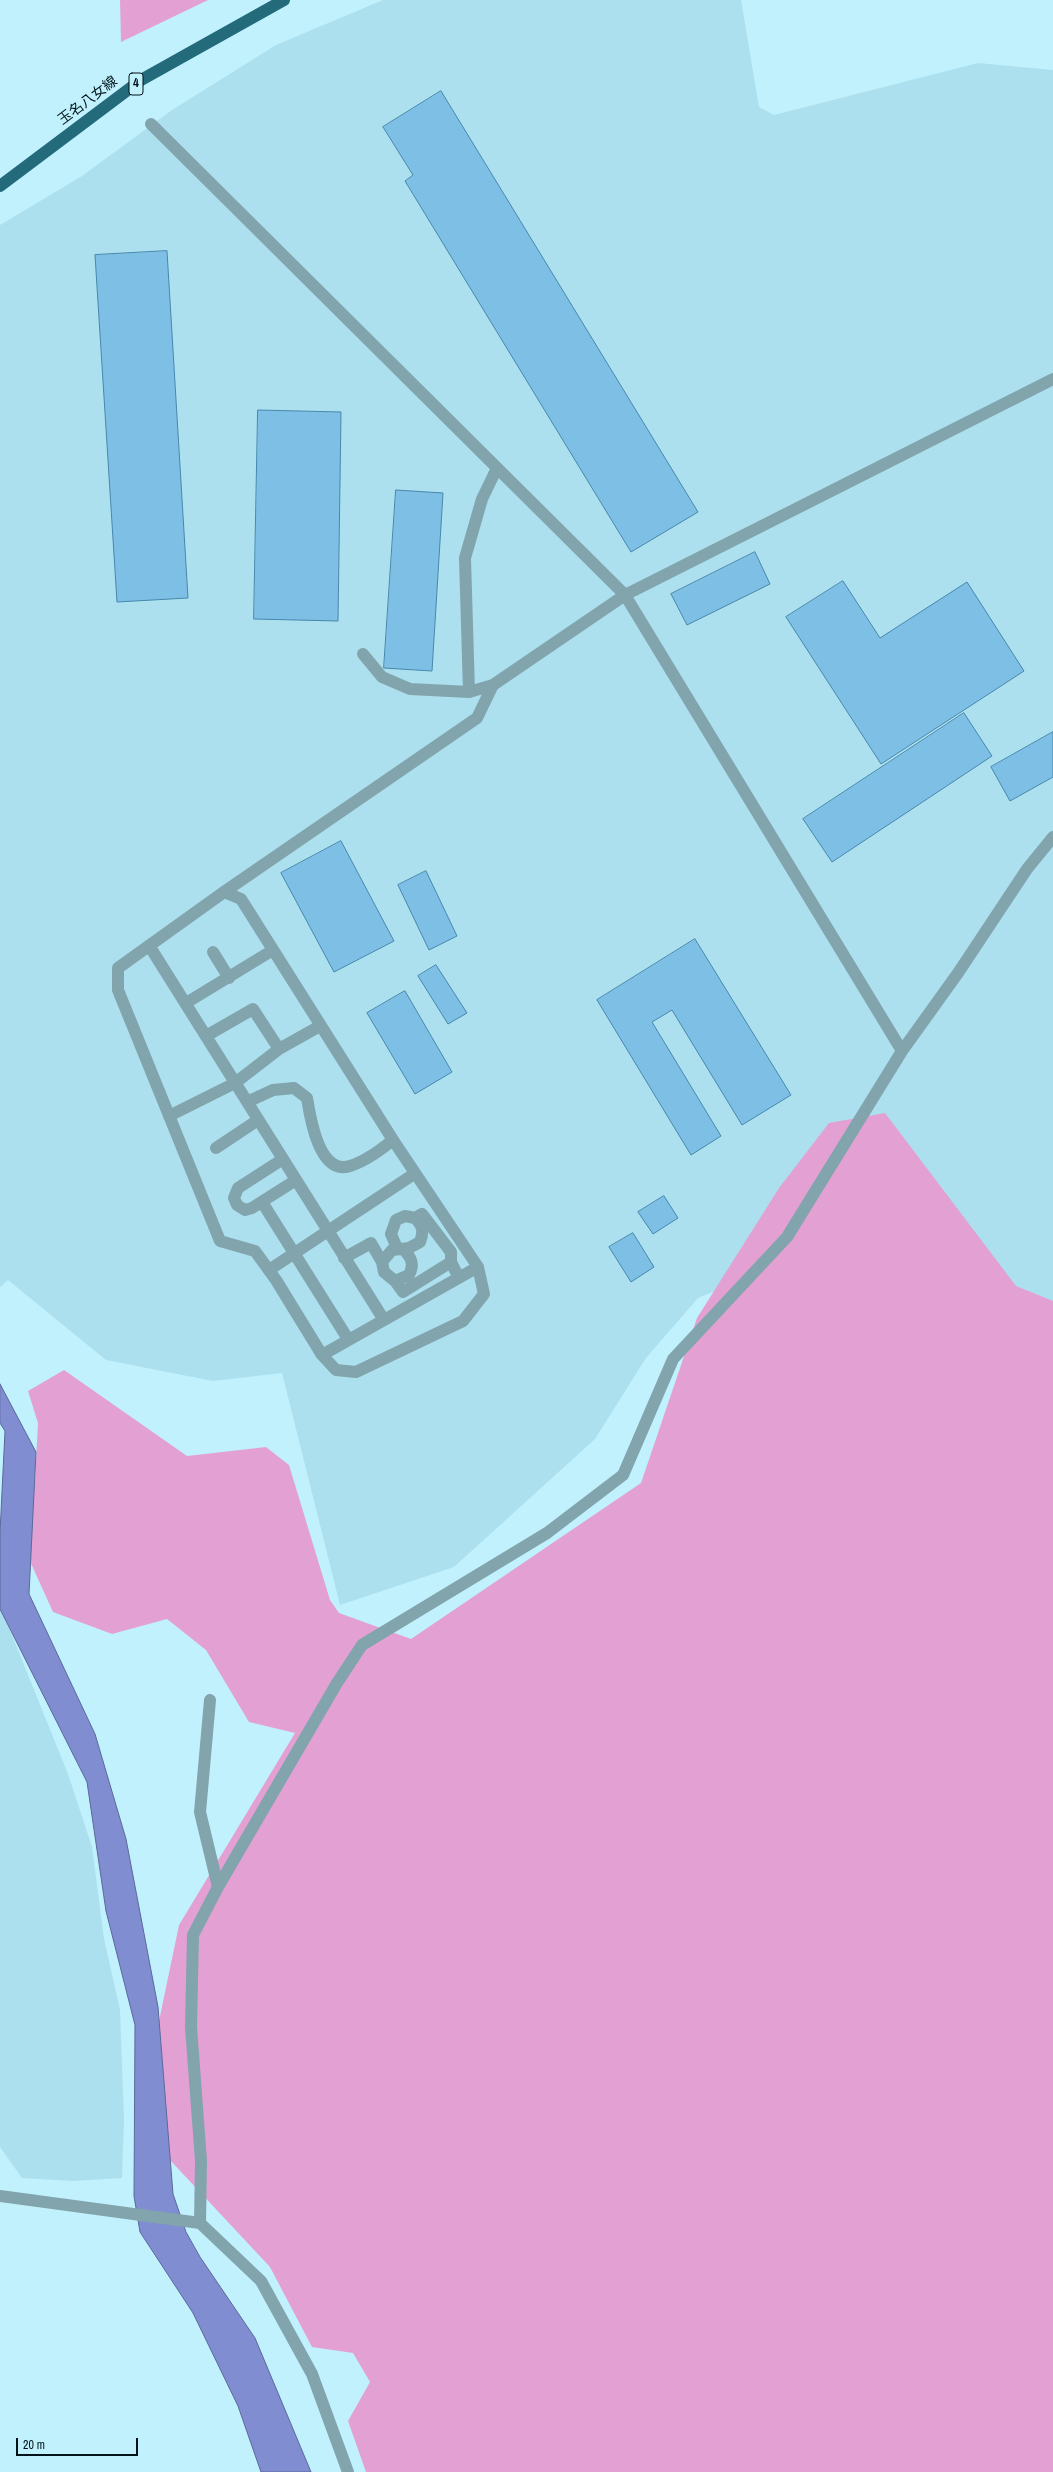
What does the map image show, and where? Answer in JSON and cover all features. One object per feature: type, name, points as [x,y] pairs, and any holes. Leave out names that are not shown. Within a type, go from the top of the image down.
[{"type":"main road","name":"玉名八女線","points":[[0,186],[141,80],[284,0]]},
{"type":"street","points":[[151,124],[625,595],[902,1051]]},
{"type":"street","points":[[363,654],[382,677],[410,689],[469,692],[492,685],[625,595],[1053,379]]},
{"type":"street","points":[[469,692],[465,558],[482,499],[497,468]]},
{"type":"street","points":[[224,892],[241,899],[414,1174],[478,1267],[484,1294],[463,1321],[356,1372],[336,1370],[322,1355],[269,1270],[255,1251],[220,1241],[118,990],[118,968],[224,892],[477,718],[492,685]]},
{"type":"street","points":[[200,2223],[201,2161],[191,2027],[193,1934],[218,1887],[337,1683],[362,1645],[547,1533],[623,1475],[673,1359],[787,1238],[902,1051],[958,974],[1027,869],[1053,837]]},
{"type":"street","points":[[150,946],[384,1320]]},
{"type":"street","points":[[186,1003],[273,950]]},
{"type":"street","points":[[213,952],[229,978]]},
{"type":"street","points":[[206,1036],[253,1009],[279,1049]]},
{"type":"street","points":[[169,1116],[235,1083],[279,1049],[320,1026]]},
{"type":"street","points":[[247,1102],[273,1090],[294,1088],[307,1098],[315,1140],[323,1153],[336,1166],[349,1167],[360,1162],[393,1140]]},
{"type":"street","points":[[216,1148],[258,1120]]},
{"type":"street","points":[[283,1159],[238,1188],[234,1198],[237,1205],[245,1210],[262,1202],[296,1180]]},
{"type":"street","points":[[269,1270],[414,1174]]},
{"type":"street","points":[[262,1202],[348,1339]]},
{"type":"street","points":[[415,1218],[422,1214],[451,1252],[451,1262],[460,1278]]},
{"type":"street","points":[[382,1262],[388,1253],[400,1248],[415,1246],[422,1237],[422,1226],[415,1218],[405,1216],[396,1220],[393,1224],[391,1234],[400,1248],[410,1256],[413,1266],[409,1275],[396,1281]]},
{"type":"street","points":[[344,1258],[371,1243],[382,1262],[386,1276],[396,1281],[402,1292],[451,1262]]},
{"type":"street","points":[[322,1355],[478,1267]]},
{"type":"street","points":[[210,1700],[200,1812],[218,1887]]},
{"type":"street","points":[[0,2195],[200,2223],[261,2281],[312,2374],[348,2472]]},
{"type":"shaded area","points":[[120,0],[208,0],[121,42]]},
{"type":"shaded area","points":[[383,0],[741,0],[759,107],[774,115],[978,63],[1053,70],[1053,1574],[888,1220],[698,1298],[646,1358],[595,1439],[454,1567],[340,1605],[282,1373],[213,1381],[106,1360],[8,1280],[0,1287],[0,225],[82,176],[172,110],[276,45]]},
{"type":"shaded area","points":[[885,1113],[1016,1286],[1053,1301],[1053,2472],[366,2472],[348,2421],[370,2382],[353,2353],[312,2347],[270,2267],[170,2160],[159,2021],[179,1925],[295,1733],[249,1722],[206,1650],[167,1619],[112,1634],[53,1612],[24,1548],[35,1480],[38,1423],[28,1391],[64,1370],[187,1456],[266,1447],[289,1465],[330,1600],[339,1613],[411,1639],[641,1483],[697,1318],[779,1188],[829,1123]]},
{"type":"shaded area","points":[[0,1561],[5,1618],[68,1774],[92,1847],[104,1939],[120,2010],[124,2120],[122,2178],[73,2181],[22,2178],[0,2147]]},
{"type":"water","points":[[0,1384],[36,1452],[29,1594],[95,1734],[126,1839],[158,2007],[173,2194],[186,2232],[200,2257],[255,2338],[311,2472],[261,2472],[238,2406],[193,2313],[140,2232],[134,2196],[135,2025],[106,1911],[87,1782],[0,1609],[0,1533],[5,1431],[0,1423]]},
{"type":"building","points":[[441,91],[698,512],[631,552],[405,181],[413,175],[383,127]]},
{"type":"building","points":[[167,251],[188,598],[117,602],[95,255]]},
{"type":"building","points":[[258,410],[341,412],[338,621],[254,619]]},
{"type":"building","points":[[396,490],[443,493],[432,671],[384,668]]},
{"type":"building","points":[[755,552],[770,584],[687,625],[671,594]]},
{"type":"building","points":[[843,581],[880,638],[967,582],[1024,671],[881,764],[786,617]]},
{"type":"building","points":[[964,713],[992,756],[832,862],[803,819]]},
{"type":"building","points":[[1053,732],[1053,777],[1010,801],[991,767]]},
{"type":"building","points":[[341,841],[394,941],[334,972],[281,873]]},
{"type":"building","points":[[426,871],[457,936],[429,950],[398,885]]},
{"type":"building","points":[[695,939],[791,1095],[742,1125],[672,1010],[652,1022],[721,1136],[691,1155],[597,1000]]},
{"type":"building","points":[[436,965],[467,1013],[448,1024],[418,976]]},
{"type":"building","points":[[405,991],[452,1072],[415,1094],[367,1013]]},
{"type":"building","points":[[664,1196],[678,1218],[653,1234],[638,1212]]},
{"type":"building","points":[[633,1233],[654,1267],[631,1282],[609,1247]]}]
